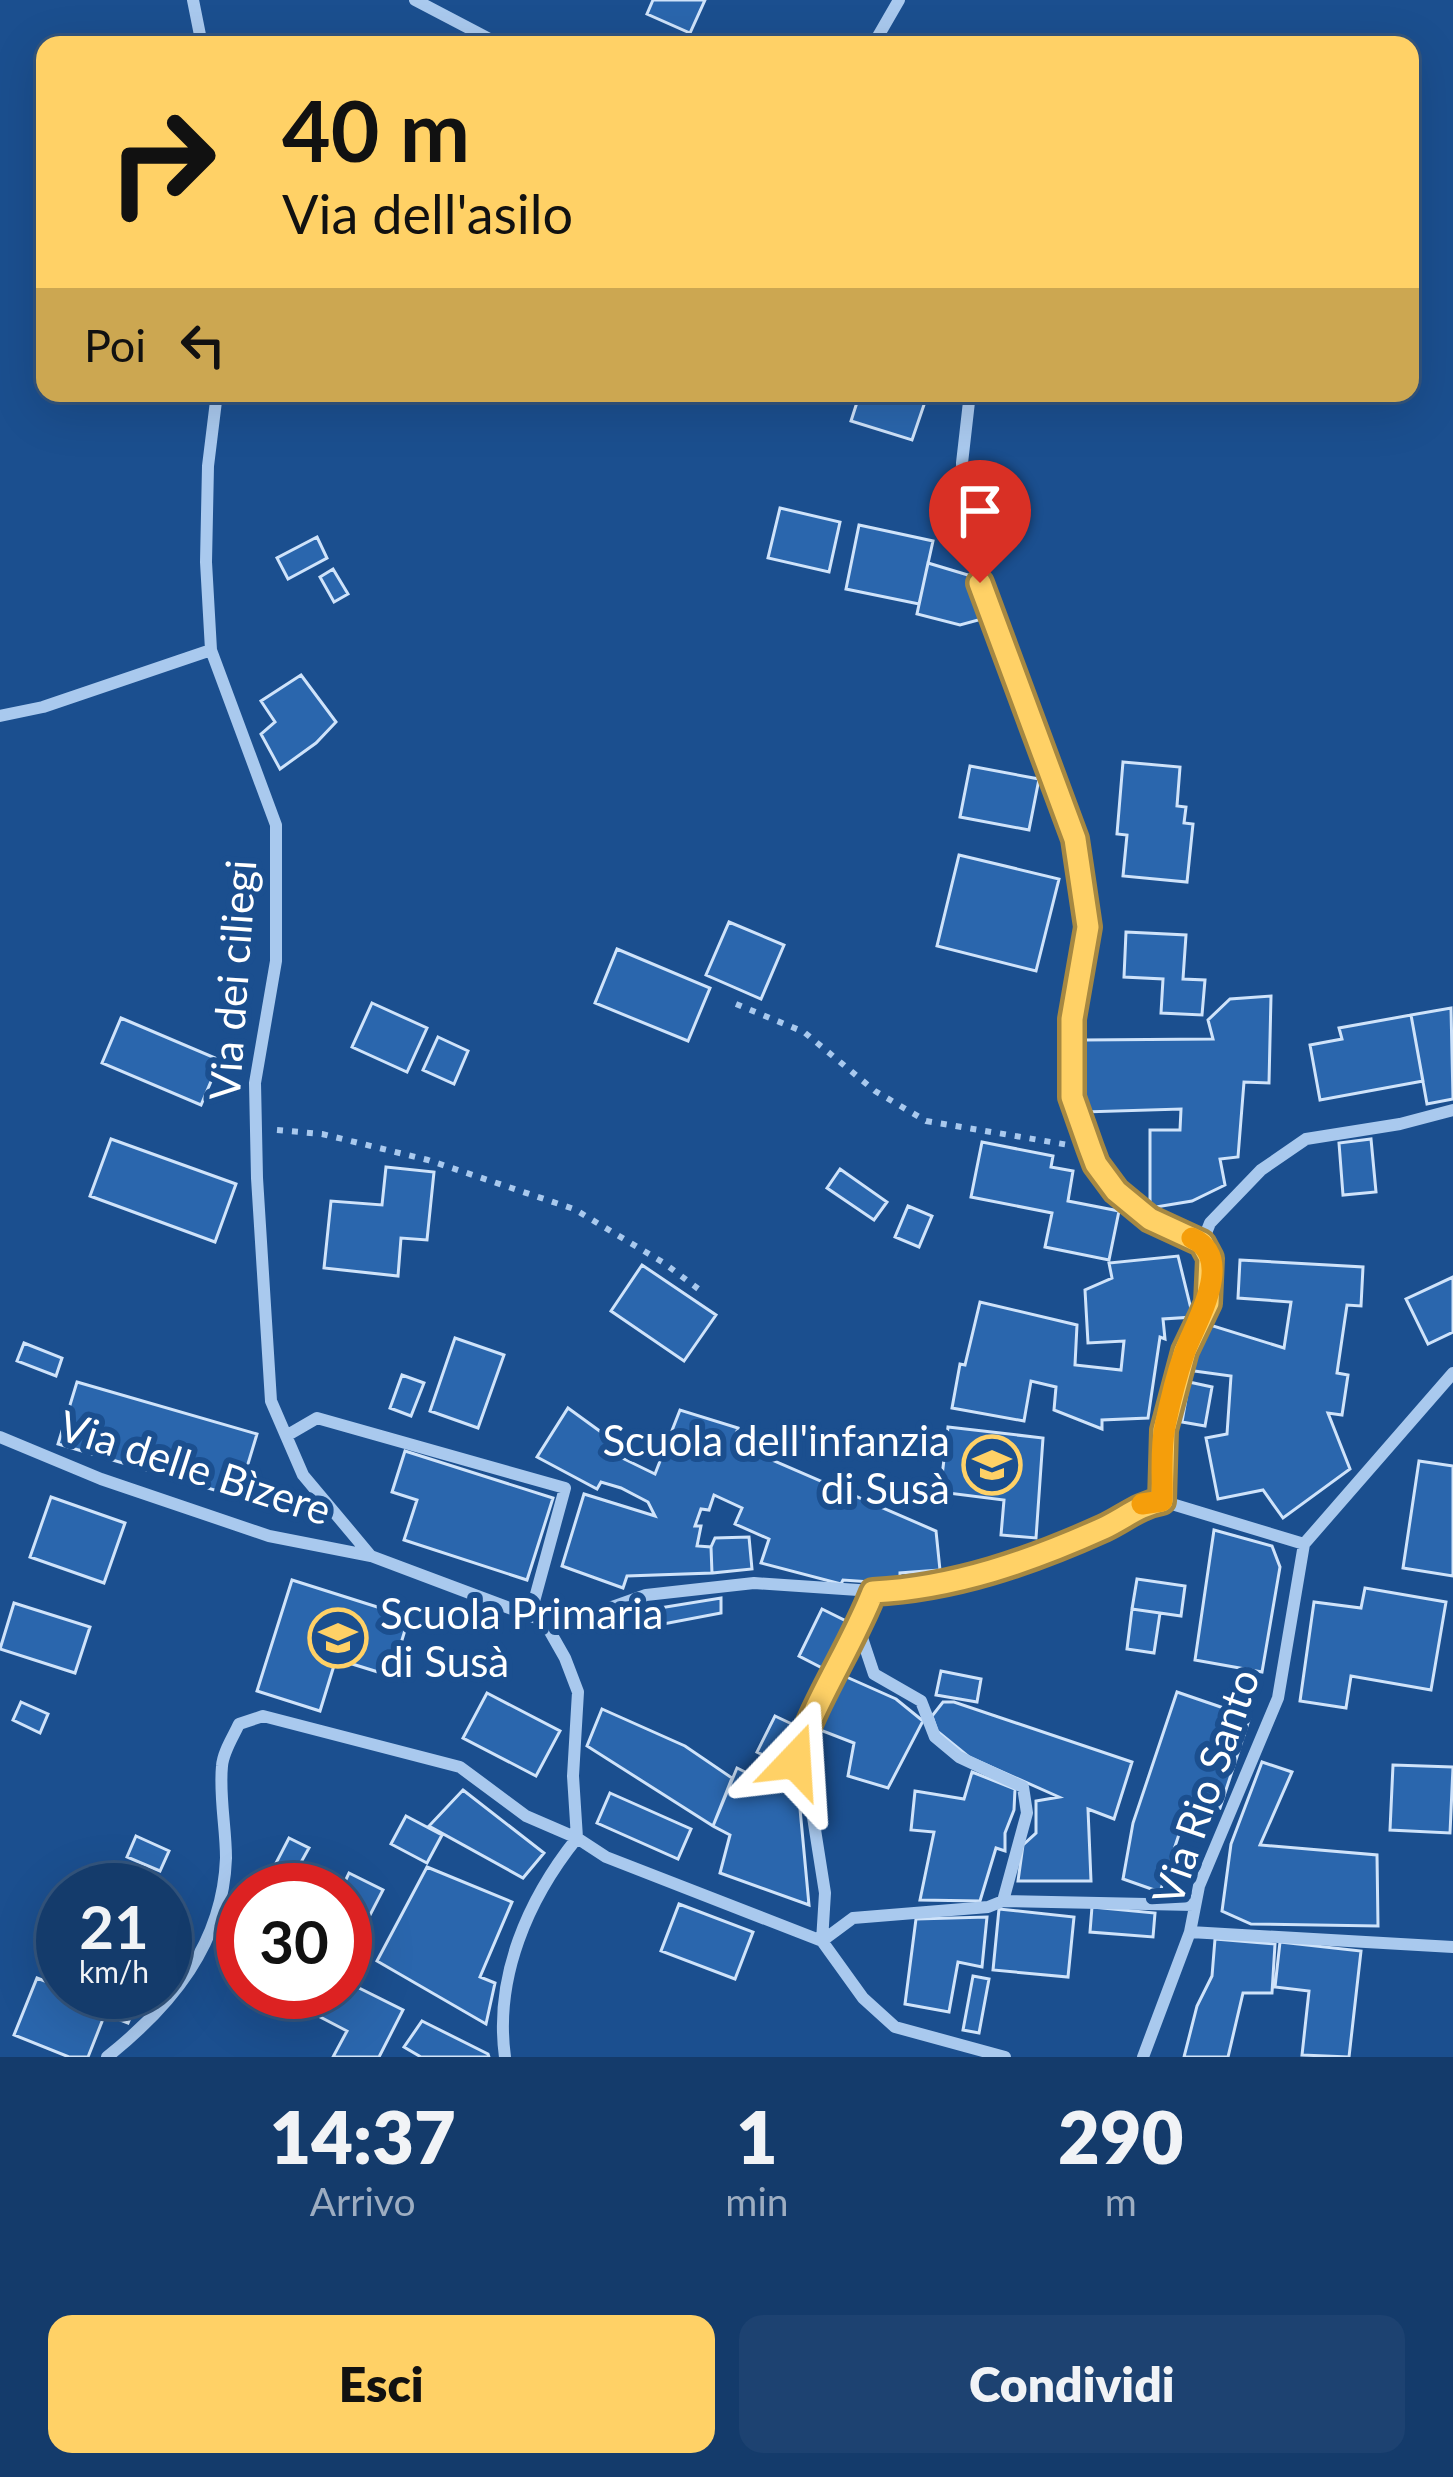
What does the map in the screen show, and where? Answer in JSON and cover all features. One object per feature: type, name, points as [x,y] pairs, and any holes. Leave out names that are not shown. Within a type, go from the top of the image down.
[{"type":"street","points":[[416,0],[484,36]]},
{"type":"street","points":[[878,36],[898,0]]},
{"type":"street","points":[[192,4],[200,36]]},
{"type":"street","name":"Via dei ciliegi","points":[[216,402],[207,485],[211,650],[276,825],[275,961],[255,1083],[271,1401],[303,1474],[370,1556]]},
{"type":"street","points":[[969,402],[962,463],[964,540],[1075,839],[1088,927],[1072,1019],[1072,1097],[1096,1164],[1116,1191],[1150,1219],[1202,1243],[1210,1258],[1208,1303],[1185,1351],[1164,1430],[1162,1501]]},
{"type":"street","points":[[0,716],[43,707],[211,650]]},
{"type":"street","points":[[1202,1243],[1210,1223],[1261,1170],[1306,1139],[1453,1110]]},
{"type":"street","points":[[370,1556],[537,1619],[587,1616],[646,1595],[754,1583],[873,1592],[917,1589],[1043,1554],[1109,1526],[1142,1504],[1162,1501],[1304,1544],[1453,1373]]},
{"type":"street","points":[[286,1436],[317,1418],[565,1488],[537,1619],[565,1658],[578,1692],[573,1776],[578,1838],[515,1944],[506,1984],[505,2057]]},
{"type":"street","name":"Via delle Bìzere","points":[[0,1437],[100,1479],[269,1536],[370,1556]]},
{"type":"street","name":"Via Rio Santo","points":[[1143,2057],[1190,1932],[1199,1886],[1278,1698],[1304,1544]]},
{"type":"street","points":[[822,1941],[825,1893],[813,1817],[795,1761],[809,1716],[859,1629],[873,1592]]},
{"type":"street","points":[[859,1629],[874,1674],[921,1701],[935,1737],[959,1757],[1023,1787],[1027,1814],[1003,1901]]},
{"type":"street","points":[[107,2057],[139,2032],[188,1979],[220,1908],[226,1860],[222,1762],[239,1724],[263,1716],[460,1767],[526,1816],[578,1838],[606,1857],[822,1941],[863,1997],[895,2026],[1005,2057]]},
{"type":"street","points":[[822,1941],[853,1918],[988,1907],[1003,1901],[1194,1905]]},
{"type":"street","points":[[1190,1932],[1453,1947]]},
{"type":"path","points":[[736,1004],[804,1032],[874,1091],[926,1121],[1090,1148]]},
{"type":"path","points":[[256,1128],[322,1134],[428,1160],[574,1209],[664,1263],[705,1294]]},
{"type":"building","points":[[653,0],[705,0],[690,33],[647,14]]},
{"type":"building","points":[[857,402],[925,402],[912,440],[851,421]]},
{"type":"building","points":[[780,508],[840,522],[829,572],[768,558]]},
{"type":"building","points":[[859,525],[933,541],[919,604],[846,589]]},
{"type":"building","points":[[317,537],[327,558],[288,579],[277,558]]},
{"type":"building","points":[[928,563],[968,575],[982,619],[960,625],[917,614]]},
{"type":"building","points":[[333,569],[348,594],[334,602],[320,577]]},
{"type":"building","points":[[301,675],[336,722],[280,769],[261,734],[275,722],[261,701]]},
{"type":"building","points":[[1123,762],[1180,767],[1177,806],[1186,807],[1184,823],[1193,824],[1187,882],[1123,876],[1127,835],[1117,834]]},
{"type":"building","points":[[970,766],[1039,779],[1029,830],[960,817]]},
{"type":"building","points":[[959,855],[1059,879],[1036,971],[937,946]]},
{"type":"building","points":[[729,922],[784,945],[761,999],[706,975]]},
{"type":"building","points":[[1126,932],[1186,935],[1183,979],[1205,980],[1202,1015],[1161,1013],[1163,979],[1124,977]]},
{"type":"building","points":[[617,949],[710,988],[688,1041],[595,1003]]},
{"type":"building","points":[[1271,996],[1269,1083],[1244,1082],[1238,1157],[1220,1159],[1225,1185],[1192,1201],[1150,1208],[1150,1130],[1180,1130],[1181,1109],[1084,1112],[1083,1040],[1213,1039],[1208,1020],[1230,999]]},
{"type":"building","points":[[372,1003],[427,1028],[407,1072],[352,1047]]},
{"type":"building","points":[[1451,1008],[1453,1099],[1427,1104],[1411,1015]]},
{"type":"building","points":[[1411,1015],[1423,1081],[1320,1100],[1310,1045],[1342,1039],[1339,1028]]},
{"type":"building","points":[[121,1018],[220,1060],[201,1105],[102,1063]]},
{"type":"building","points":[[438,1037],[468,1051],[454,1084],[423,1070]]},
{"type":"building","points":[[111,1139],[236,1184],[215,1242],[90,1196]]},
{"type":"building","points":[[1371,1139],[1376,1192],[1343,1195],[1339,1143]]},
{"type":"building","points":[[982,1142],[1053,1156],[1051,1167],[1073,1171],[1068,1201],[1119,1211],[1109,1260],[1045,1247],[1052,1213],[971,1197]]},
{"type":"building","points":[[386,1167],[434,1172],[427,1240],[401,1238],[398,1276],[324,1268],[331,1201],[382,1205]]},
{"type":"building","points":[[840,1169],[887,1202],[874,1220],[827,1188]]},
{"type":"building","points":[[908,1206],[932,1216],[919,1247],[895,1237]]},
{"type":"building","points":[[1178,1256],[1193,1317],[1163,1319],[1165,1339],[1160,1337],[1148,1418],[1102,1420],[1102,1429],[1054,1410],[1056,1387],[1031,1381],[1024,1421],[952,1408],[980,1302],[1077,1325],[1075,1365],[1121,1370],[1124,1341],[1088,1343],[1085,1290],[1112,1278],[1109,1263]]},
{"type":"building","points":[[1240,1260],[1363,1267],[1361,1306],[1347,1305],[1337,1373],[1348,1375],[1342,1415],[1328,1413],[1350,1469],[1283,1518],[1263,1490],[1218,1499],[1206,1438],[1227,1434],[1231,1376],[1187,1370],[1207,1324],[1284,1348],[1291,1302],[1238,1298]]},
{"type":"building","points":[[642,1265],[716,1315],[684,1361],[611,1311]]},
{"type":"building","points":[[1453,1277],[1453,1332],[1428,1344],[1406,1299]]},
{"type":"building","points":[[455,1338],[504,1355],[478,1428],[430,1411]]},
{"type":"building","points":[[24,1343],[62,1358],[56,1376],[17,1361]]},
{"type":"building","points":[[402,1375],[424,1383],[411,1416],[390,1408]]},
{"type":"building","points":[[77,1382],[257,1434],[238,1497],[58,1444]]},
{"type":"building","points":[[1189,1382],[1212,1387],[1205,1426],[1182,1422]]},
{"type":"building","points":[[568,1408],[623,1448],[618,1456],[655,1474],[680,1410],[738,1428],[733,1443],[936,1531],[940,1570],[900,1573],[900,1584],[843,1580],[841,1584],[761,1563],[769,1539],[735,1524],[742,1508],[714,1495],[709,1510],[701,1509],[695,1526],[701,1526],[697,1546],[711,1547],[712,1573],[627,1576],[623,1588],[562,1566],[584,1494],[655,1516],[648,1502],[621,1488],[601,1482],[597,1489],[537,1457]]},
{"type":"building","name":"Scuola dell'infanzia di Susà","points":[[948,1427],[1043,1438],[1036,1538],[1001,1535],[1004,1500],[940,1492]]},
{"type":"building","points":[[405,1451],[553,1498],[527,1580],[404,1540],[417,1500],[392,1492]]},
{"type":"building","points":[[1419,1461],[1453,1466],[1453,1576],[1403,1568]]},
{"type":"building","points":[[51,1497],[125,1523],[104,1583],[30,1557]]},
{"type":"building","points":[[1214,1530],[1272,1546],[1280,1567],[1262,1672],[1195,1660]]},
{"type":"building","points":[[749,1537],[752,1569],[712,1573],[715,1538]]},
{"type":"building","points":[[1137,1579],[1185,1586],[1181,1616],[1132,1609]]},
{"type":"building","name":"Scuola Primaria di Susà","points":[[292,1580],[409,1617],[391,1676],[336,1659],[320,1711],[257,1691]]},
{"type":"building","points":[[1365,1588],[1446,1602],[1431,1690],[1351,1676],[1346,1708],[1300,1701],[1314,1602],[1361,1608]]},
{"type":"building","points":[[721,1598],[721,1613],[637,1629],[635,1612]]},
{"type":"building","points":[[14,1603],[90,1627],[75,1673],[0,1649]]},
{"type":"building","points":[[822,1609],[850,1623],[826,1670],[799,1656]]},
{"type":"building","points":[[1132,1609],[1160,1613],[1154,1653],[1127,1649]]},
{"type":"building","points":[[941,1671],[981,1679],[977,1702],[936,1695]]},
{"type":"building","points":[[842,1675],[896,1699],[923,1721],[888,1788],[848,1776],[854,1743],[815,1728]]},
{"type":"building","points":[[1177,1692],[1250,1717],[1220,1808],[1191,1798],[1160,1892],[1123,1879],[1133,1823]]},
{"type":"building","points":[[487,1693],[560,1731],[536,1776],[463,1738]]},
{"type":"building","points":[[21,1702],[48,1714],[40,1733],[13,1720]]},
{"type":"building","points":[[943,1702],[1132,1762],[1114,1819],[1088,1809],[1091,1881],[1018,1881],[1023,1845],[1036,1833],[1036,1801],[1059,1797],[969,1757],[937,1731],[932,1716]]},
{"type":"building","points":[[602,1709],[685,1746],[732,1778],[713,1826],[587,1746]]},
{"type":"building","points":[[775,1716],[796,1726],[779,1763],[757,1752]]},
{"type":"building","points":[[1262,1762],[1292,1772],[1260,1845],[1377,1855],[1378,1926],[1251,1924],[1222,1911],[1231,1844]]},
{"type":"building","points":[[1393,1765],[1453,1767],[1450,1833],[1390,1830]]},
{"type":"building","points":[[737,1768],[799,1798],[809,1905],[720,1873],[730,1835],[713,1826]]},
{"type":"building","points":[[972,1772],[1015,1789],[1005,1851],[996,1848],[980,1901],[920,1900],[934,1832],[911,1830],[915,1791],[964,1799]]},
{"type":"building","points":[[463,1790],[544,1853],[523,1878],[429,1826]]},
{"type":"building","points":[[610,1793],[691,1829],[678,1859],[597,1823]]},
{"type":"building","points":[[406,1816],[442,1835],[427,1863],[391,1844]]},
{"type":"building","points":[[136,1836],[169,1851],[164,1863],[141,1863],[127,1857]]},
{"type":"building","points":[[289,1838],[309,1848],[301,1863],[276,1863]]},
{"type":"building","points":[[427,1867],[512,1902],[480,1977],[495,1983],[486,2024],[377,1961]]},
{"type":"building","points":[[372,1884],[383,1890],[372,1911]]},
{"type":"building","points":[[679,1904],[753,1932],[735,1979],[661,1951]]},
{"type":"building","points":[[1092,1907],[1155,1913],[1153,1937],[1090,1932]]},
{"type":"building","points":[[999,1909],[1074,1917],[1068,1977],[993,1970]]},
{"type":"building","points":[[987,1917],[982,1967],[958,1962],[949,2012],[905,2004],[916,1919]]},
{"type":"building","points":[[1215,1939],[1275,1944],[1272,1993],[1243,1993],[1228,2057],[1184,2057],[1197,2006],[1212,1976]]},
{"type":"building","points":[[1280,1942],[1361,1951],[1349,2057],[1302,2055],[1309,1991],[1275,1987]]},
{"type":"building","points":[[973,1976],[989,1979],[979,2033],[963,2030]]},
{"type":"building","points":[[36,1980],[36,2019],[103,2019],[88,2057],[69,2057],[14,2035]]},
{"type":"building","points":[[372,1994],[403,2010],[379,2057],[333,2057],[347,2031],[324,2019],[372,2019]]},
{"type":"building","points":[[422,2021],[489,2057],[421,2057],[404,2047]]},
{"type":"slow traffic","points":[[1142,1504],[1162,1501],[1164,1430],[1185,1351],[1208,1303],[1210,1258],[1202,1243],[1192,1238]]},
{"type":"place","name":"Scuola dell'infanzia di Susà","points":[[992,1465]]},
{"type":"place","name":"Scuola Primaria di Susà","points":[[338,1638]]},
{"type":"route","points":[[795,1761],[809,1716],[859,1629],[873,1592],[917,1589],[972,1577],[1043,1554],[1109,1526],[1142,1504],[1162,1501],[1164,1430],[1185,1351],[1208,1303],[1210,1258],[1202,1243],[1150,1219],[1116,1191],[1096,1164],[1072,1097],[1072,1019],[1088,927],[1075,839],[980,583]]}]
